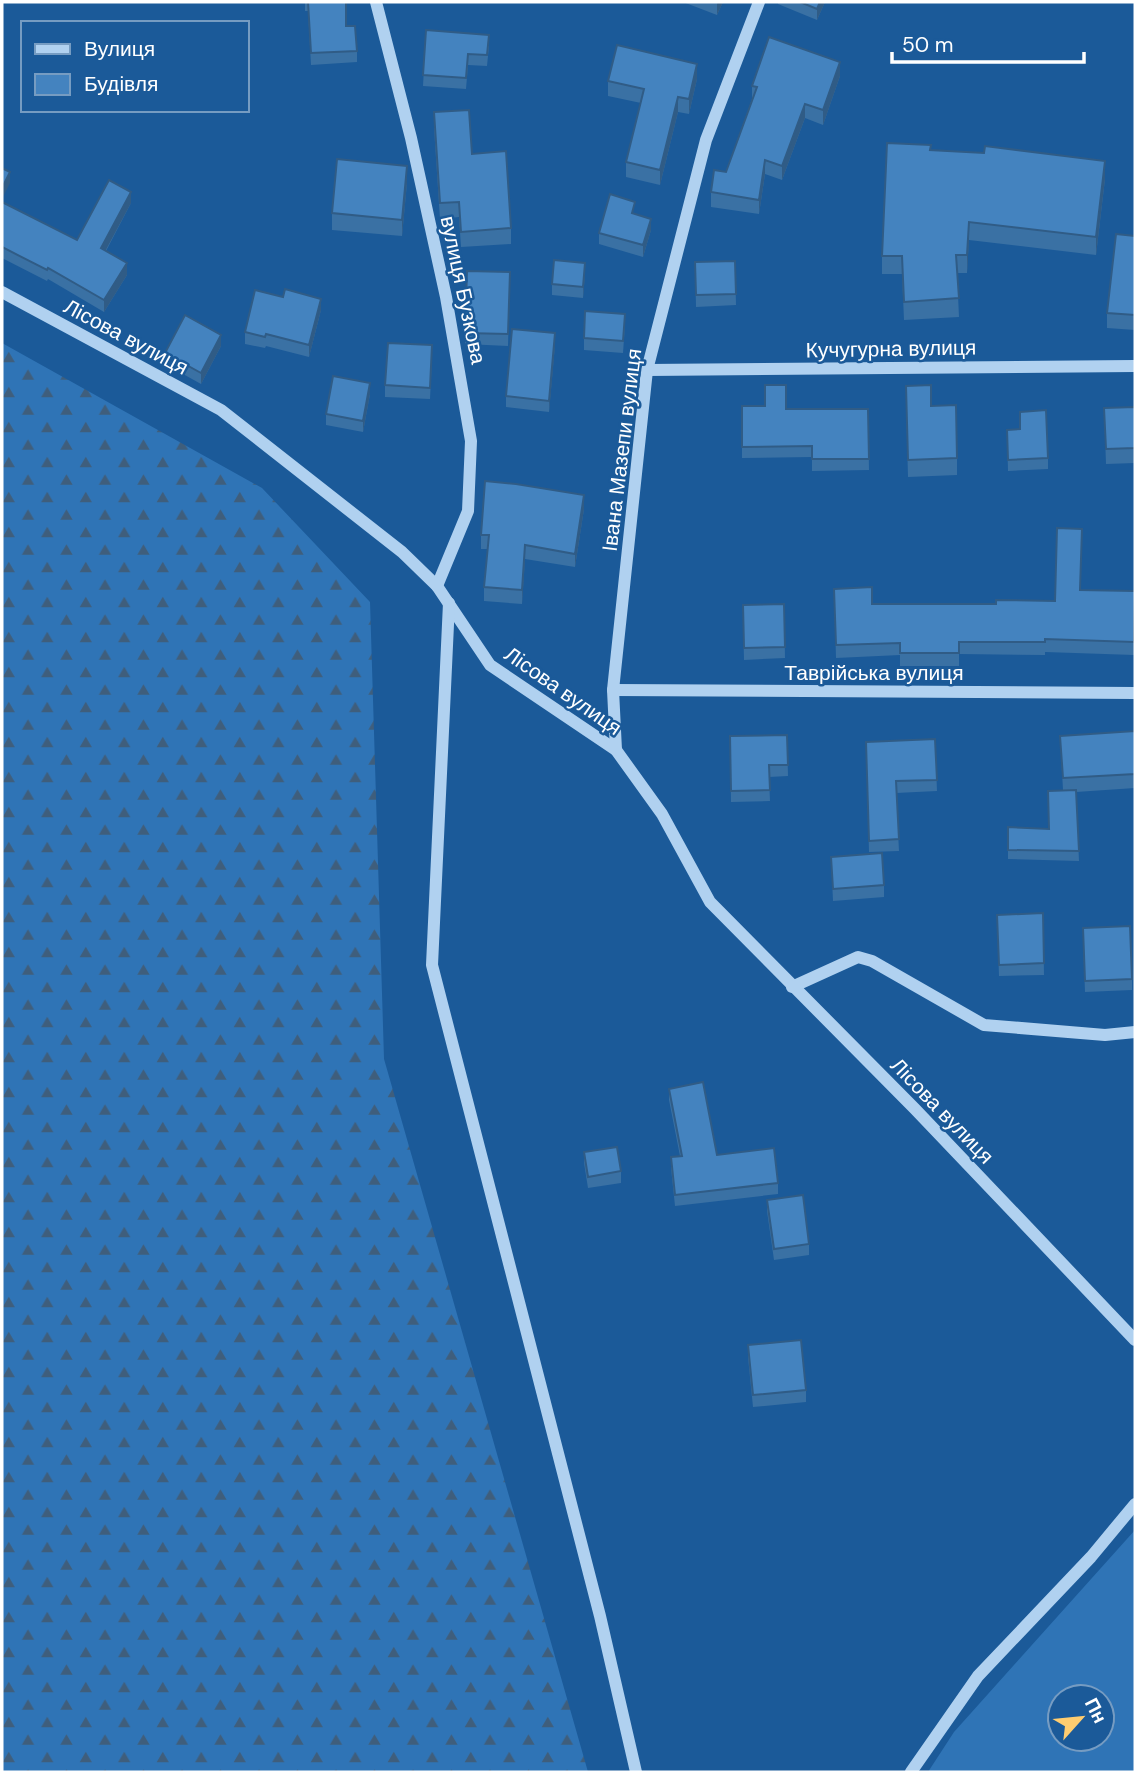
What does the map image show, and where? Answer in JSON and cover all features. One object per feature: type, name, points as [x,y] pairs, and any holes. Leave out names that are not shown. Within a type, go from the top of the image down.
[{"type":"street","name":"вулиця Бузкова","points":[[376,2],[411,138],[446,297],[471,441],[468,511],[437,586]]},
{"type":"street","name":"Івана Мазепи вулиця","points":[[616,750],[613,690],[647,370],[706,140],[759,2]]},
{"type":"street","name":"Лісова вулиця","points":[[2,292],[221,410],[402,552],[437,586],[490,665],[616,750],[662,814],[710,902],[915,1109],[1135,1340]]},
{"type":"street","name":"Кучугурна вулиця","points":[[647,370],[1135,366]]},
{"type":"street","points":[[449,603],[432,965],[600,1616],[636,1772]]},
{"type":"street","name":"Таврійська вулиця","points":[[613,690],[1135,693]]},
{"type":"street","points":[[792,986],[858,957],[872,961],[984,1025],[1105,1035],[1135,1032]]},
{"type":"street","points":[[911,1772],[978,1676],[1091,1557],[1135,1504]]},
{"type":"green space","points":[[2,343],[262,488],[370,602],[384,1059],[588,1772],[2,1772]]},
{"type":"green space","points":[[1135,1530],[1135,1772],[928,1772],[954,1732]]},
{"type":"building","points":[[308,2],[346,2],[346,26],[355,26],[357,51],[311,53]]},
{"type":"building","points":[[800,2],[820,2],[817,9]]},
{"type":"building","points":[[426,30],[489,35],[487,55],[468,54],[466,78],[423,75]]},
{"type":"building","points":[[769,37],[840,62],[823,110],[805,104],[782,166],[765,160],[759,200],[711,192],[714,170],[726,172],[757,87],[752,86]]},
{"type":"building","points":[[617,45],[697,64],[689,99],[678,97],[660,170],[626,162],[644,89],[608,81]]},
{"type":"building","points":[[469,110],[472,154],[506,151],[511,228],[461,232],[459,202],[440,203],[434,112]]},
{"type":"building","points":[[887,143],[931,145],[930,150],[984,153],[985,146],[1105,161],[1096,237],[969,222],[967,255],[956,255],[959,298],[904,302],[902,256],[882,256]]},
{"type":"building","points":[[337,159],[407,166],[402,220],[332,213]]},
{"type":"building","points":[[2,168],[10,172],[2,188]]},
{"type":"building","points":[[109,180],[131,192],[101,248],[127,263],[104,300],[48,268],[47,270],[2,247],[2,202],[77,240]]},
{"type":"building","points":[[610,194],[635,202],[632,213],[651,219],[643,245],[599,233]]},
{"type":"building","points":[[1116,234],[1135,236],[1135,315],[1107,313]]},
{"type":"building","points":[[554,260],[585,263],[583,287],[552,284]]},
{"type":"building","points":[[735,261],[736,294],[696,295],[695,262]]},
{"type":"building","points":[[467,271],[510,272],[508,334],[465,333]]},
{"type":"building","points":[[285,289],[321,299],[309,345],[266,334],[265,337],[245,332],[255,290],[283,297]]},
{"type":"building","points":[[585,311],[625,314],[623,341],[584,338]]},
{"type":"building","points":[[185,315],[221,335],[201,373],[165,353]]},
{"type":"building","points":[[512,329],[555,333],[549,401],[506,396]]},
{"type":"building","points":[[388,343],[432,345],[430,388],[385,385]]},
{"type":"building","points":[[333,376],[370,383],[363,421],[326,414]]},
{"type":"building","points":[[765,385],[786,385],[786,409],[868,409],[869,459],[812,459],[812,446],[742,447],[742,406],[765,406]]},
{"type":"building","points":[[931,385],[931,406],[956,405],[957,458],[908,460],[906,386]]},
{"type":"building","points":[[1135,407],[1135,448],[1106,449],[1104,408]]},
{"type":"building","points":[[1046,410],[1048,458],[1008,460],[1007,430],[1020,429],[1020,412]]},
{"type":"building","points":[[485,481],[584,495],[575,554],[525,545],[522,590],[484,587],[489,535],[481,535]]},
{"type":"building","points":[[1057,528],[1082,529],[1080,590],[1135,591],[1134,642],[1045,639],[1045,642],[959,642],[959,653],[900,653],[900,643],[836,645],[834,589],[872,587],[872,604],[1055,601]]},
{"type":"building","points":[[784,604],[785,647],[744,648],[743,605]]},
{"type":"building","points":[[1135,731],[1135,774],[1063,778],[1060,736]]},
{"type":"building","points":[[787,735],[788,765],[769,765],[770,790],[731,791],[730,736]]},
{"type":"building","points":[[935,739],[937,780],[896,781],[899,839],[869,841],[866,742]]},
{"type":"building","points":[[1076,790],[1079,851],[1008,850],[1008,827],[1049,829],[1048,791]]},
{"type":"building","points":[[882,853],[884,885],[833,889],[831,857]]},
{"type":"building","points":[[1043,913],[1044,963],[999,965],[997,915]]},
{"type":"building","points":[[1130,926],[1132,979],[1085,981],[1083,928]]},
{"type":"building","points":[[703,1082],[717,1155],[774,1148],[778,1183],[675,1195],[671,1157],[682,1156],[669,1089]]},
{"type":"building","points":[[617,1147],[621,1171],[588,1177],[584,1152]]},
{"type":"building","points":[[803,1195],[809,1244],[774,1249],[767,1200]]},
{"type":"building","points":[[801,1340],[806,1390],[753,1395],[748,1345]]}]
